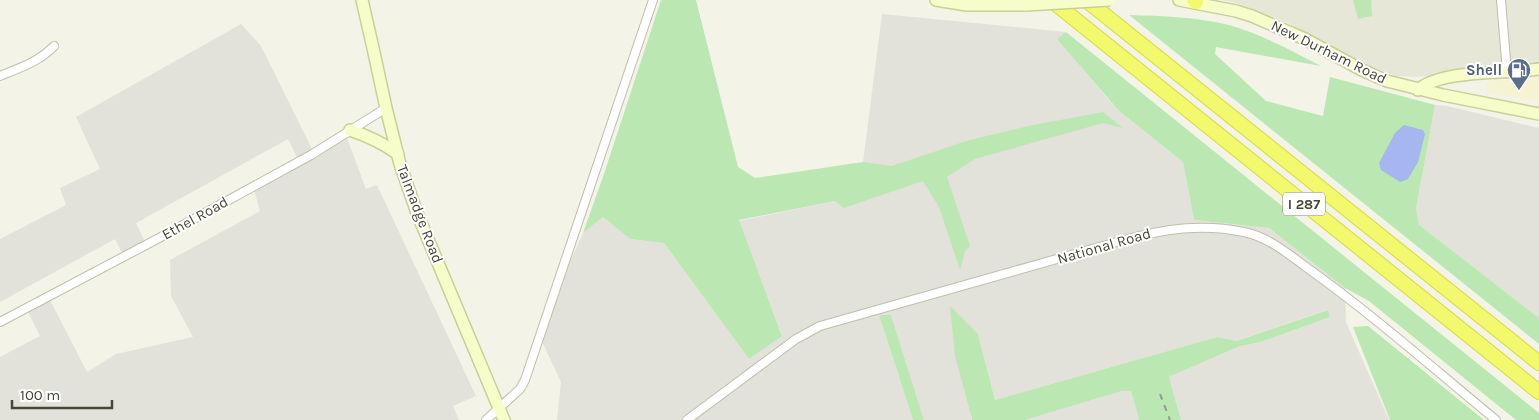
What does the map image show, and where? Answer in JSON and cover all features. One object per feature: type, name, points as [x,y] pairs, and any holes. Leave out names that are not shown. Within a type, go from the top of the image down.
[{"type":"highway","name":"I 287","points":[[1051,0],[1539,392]]},
{"type":"highway","name":"I 287","points":[[1086,0],[1539,364]]},
{"type":"street","name":"Talmadge Road","points":[[362,0],[386,108],[398,154],[417,213],[504,420]]},
{"type":"street","points":[[486,420],[520,389],[525,380],[653,0]]},
{"type":"street","points":[[936,0],[968,5],[1026,5],[1110,0]]},
{"type":"street","name":"New Durham Road","points":[[1179,0],[1195,1],[1252,16],[1305,39],[1362,70],[1387,81],[1418,90],[1539,114]]},
{"type":"street","points":[[1501,0],[1507,72]]},
{"type":"street","points":[[0,76],[37,60],[54,46]]},
{"type":"street","points":[[1418,90],[1428,82],[1447,77],[1539,69]]},
{"type":"street","name":"Ethel Road","points":[[0,322],[311,155],[386,108]]},
{"type":"street","points":[[350,130],[367,135],[398,154]]},
{"type":"street","name":"National Road","points":[[687,420],[796,339],[820,326],[1124,240],[1158,231],[1189,227],[1219,228],[1245,232],[1264,238],[1335,288],[1496,420]]},
{"type":"shaded area","points":[[1223,0],[1539,0],[1539,65],[1471,70],[1420,77],[1396,76],[1368,65],[1288,23],[1243,5]]},
{"type":"shaded area","points":[[882,14],[1066,32],[1058,39],[1107,98],[1119,111],[1183,162],[1194,220],[1269,228],[1345,288],[1346,322],[1389,420],[1181,420],[1169,377],[1240,346],[1261,342],[1330,317],[1327,310],[1237,341],[1217,337],[995,400],[978,334],[971,420],[924,420],[891,315],[879,315],[913,420],[557,420],[561,382],[538,333],[583,233],[603,217],[630,239],[664,243],[749,359],[782,335],[739,221],[835,201],[863,162]]},
{"type":"shaded area","points":[[241,24],[261,46],[316,157],[347,138],[366,189],[377,185],[476,396],[453,406],[459,420],[0,420],[0,357],[40,336],[28,312],[50,300],[87,372],[116,354],[193,337],[171,296],[170,260],[260,211],[254,190],[301,165],[288,139],[136,223],[147,246],[125,259],[115,239],[0,302],[0,239],[66,205],[60,188],[100,169],[76,117]]},
{"type":"shaded area","points":[[1539,78],[1539,102],[1486,93],[1488,81]]},
{"type":"shaded area","points":[[1435,105],[1447,106],[1539,128],[1539,318],[1419,226],[1416,209]]},
{"type":"shaded area","points":[[1122,391],[1131,391],[1139,420],[1025,420]]},
{"type":"green space","points":[[661,0],[696,0],[738,167],[755,178],[863,162],[892,166],[966,141],[1028,126],[1103,112],[1123,128],[1103,123],[975,159],[947,177],[970,246],[965,251],[960,270],[939,207],[923,181],[844,208],[835,201],[739,220],[782,336],[749,359],[664,243],[630,239],[603,217],[583,233]]},
{"type":"green space","points":[[1353,0],[1371,0],[1372,16],[1358,19]]},
{"type":"green space","points":[[1129,15],[1167,16],[1229,25],[1264,38],[1321,66],[1216,47],[1215,54],[1266,101],[1323,116],[1330,77],[1435,105],[1416,209],[1419,225],[1539,318],[1539,344]]},
{"type":"green space","points":[[1066,32],[1539,413],[1539,420],[1516,420],[1369,301],[1345,288],[1269,228],[1194,220],[1183,162],[1119,111],[1057,39]]},
{"type":"green space","points":[[950,306],[978,334],[995,400],[1217,337],[1237,341],[1328,310],[1330,317],[1261,342],[1240,346],[1169,377],[1181,420],[1139,420],[1131,391],[1122,391],[1025,420],[971,420],[955,356]]},
{"type":"green space","points":[[879,315],[891,315],[924,420],[913,420]]},
{"type":"green space","points":[[1368,326],[1484,420],[1390,420],[1353,327]]},
{"type":"water","points":[[1404,125],[1423,130],[1425,134],[1418,162],[1408,179],[1400,182],[1381,170],[1379,163],[1395,133]]},
{"type":"railway","points":[[1160,394],[1170,420]]},
{"type":"place","name":"Shell","points":[[1519,91]]}]
